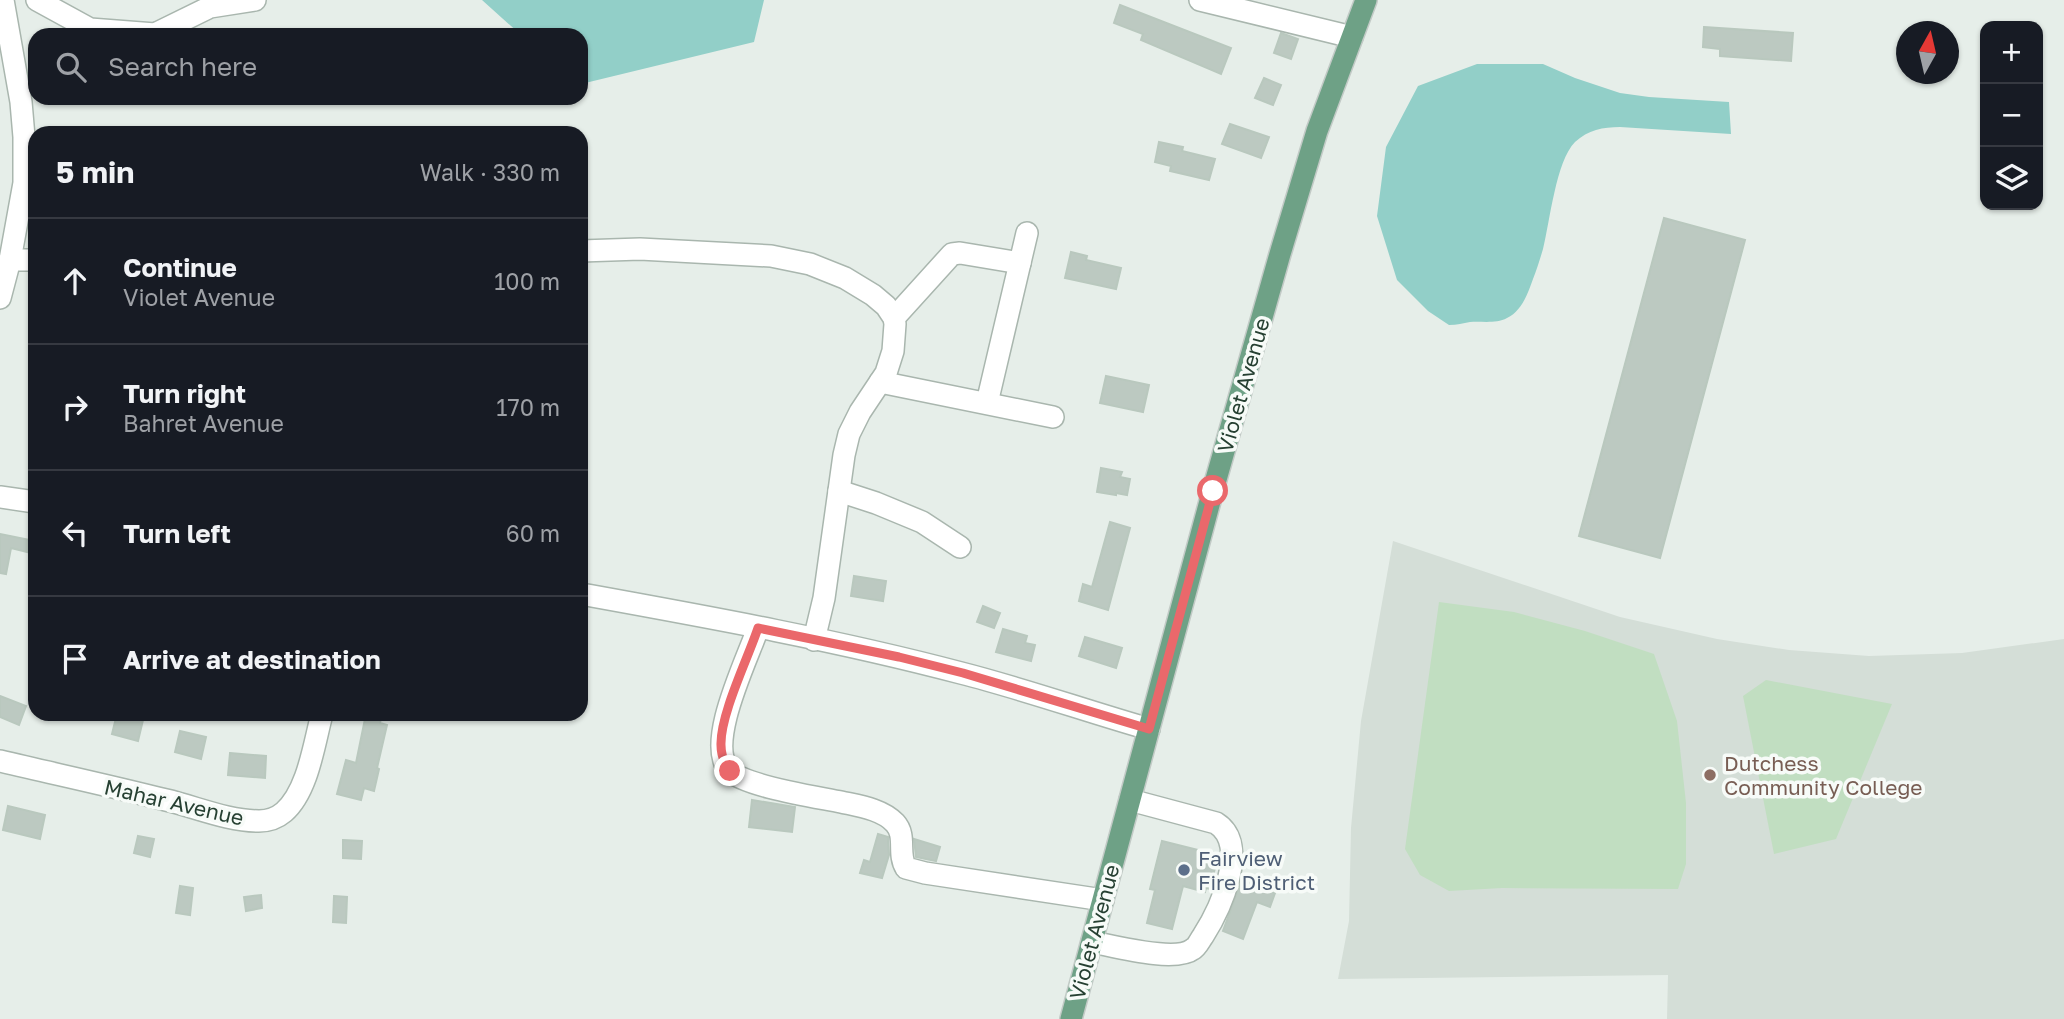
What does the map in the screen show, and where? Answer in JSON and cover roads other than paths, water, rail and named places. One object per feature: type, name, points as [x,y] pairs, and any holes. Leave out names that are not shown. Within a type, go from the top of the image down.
[{"type":"main road","name":"Violet Avenue","points":[[1071,1019],[1280,254],[1317,131],[1366,0]]},
{"type":"street","points":[[0,298],[24,183],[21,102],[3,0]]},
{"type":"street","points":[[37,0],[88,28]]},
{"type":"street","points":[[167,28],[210,7],[255,0]]},
{"type":"street","points":[[1200,0],[1352,37]]},
{"type":"street","points":[[986,403],[1027,233]]},
{"type":"street","points":[[588,251],[640,249],[771,256],[810,264],[845,278],[873,295],[886,306],[894,318],[893,351],[880,382],[849,434],[844,454],[824,598],[814,640]]},
{"type":"street","points":[[894,318],[952,254],[1020,262]]},
{"type":"street","points":[[10,260],[28,260]]},
{"type":"street","points":[[880,382],[1053,417]]},
{"type":"street","points":[[839,491],[922,522],[960,547]]},
{"type":"street","points":[[0,497],[28,501]]},
{"type":"street","points":[[588,595],[758,628],[963,673],[1149,729]]},
{"type":"street","points":[[758,628],[723,726],[721,744],[724,761],[730,771],[753,783],[857,805],[883,814],[897,824],[902,839],[902,862],[906,868],[1103,900]]},
{"type":"street","name":"Mahar Avenue","points":[[0,761],[236,818],[261,821],[275,818],[285,812],[297,797],[307,772],[320,721]]},
{"type":"street","points":[[1092,942],[1156,954],[1179,955],[1194,949],[1216,916],[1231,869],[1233,854],[1223,828],[1216,823],[1130,800]]},
{"type":"water","points":[[482,0],[764,0],[754,42],[588,82],[588,28],[513,28]]},
{"type":"water","points":[[1477,64],[1543,64],[1620,93],[1729,102],[1731,134],[1614,127],[1596,130],[1580,138],[1568,151],[1558,177],[1543,249],[1529,290],[1520,306],[1503,320],[1449,325],[1428,311],[1397,280],[1377,216],[1386,147],[1418,86]]},
{"type":"place","name":"Dutchess Community College","points":[[1710,775]]},
{"type":"place","name":"Fairview Fire District","points":[[1184,870]]}]
